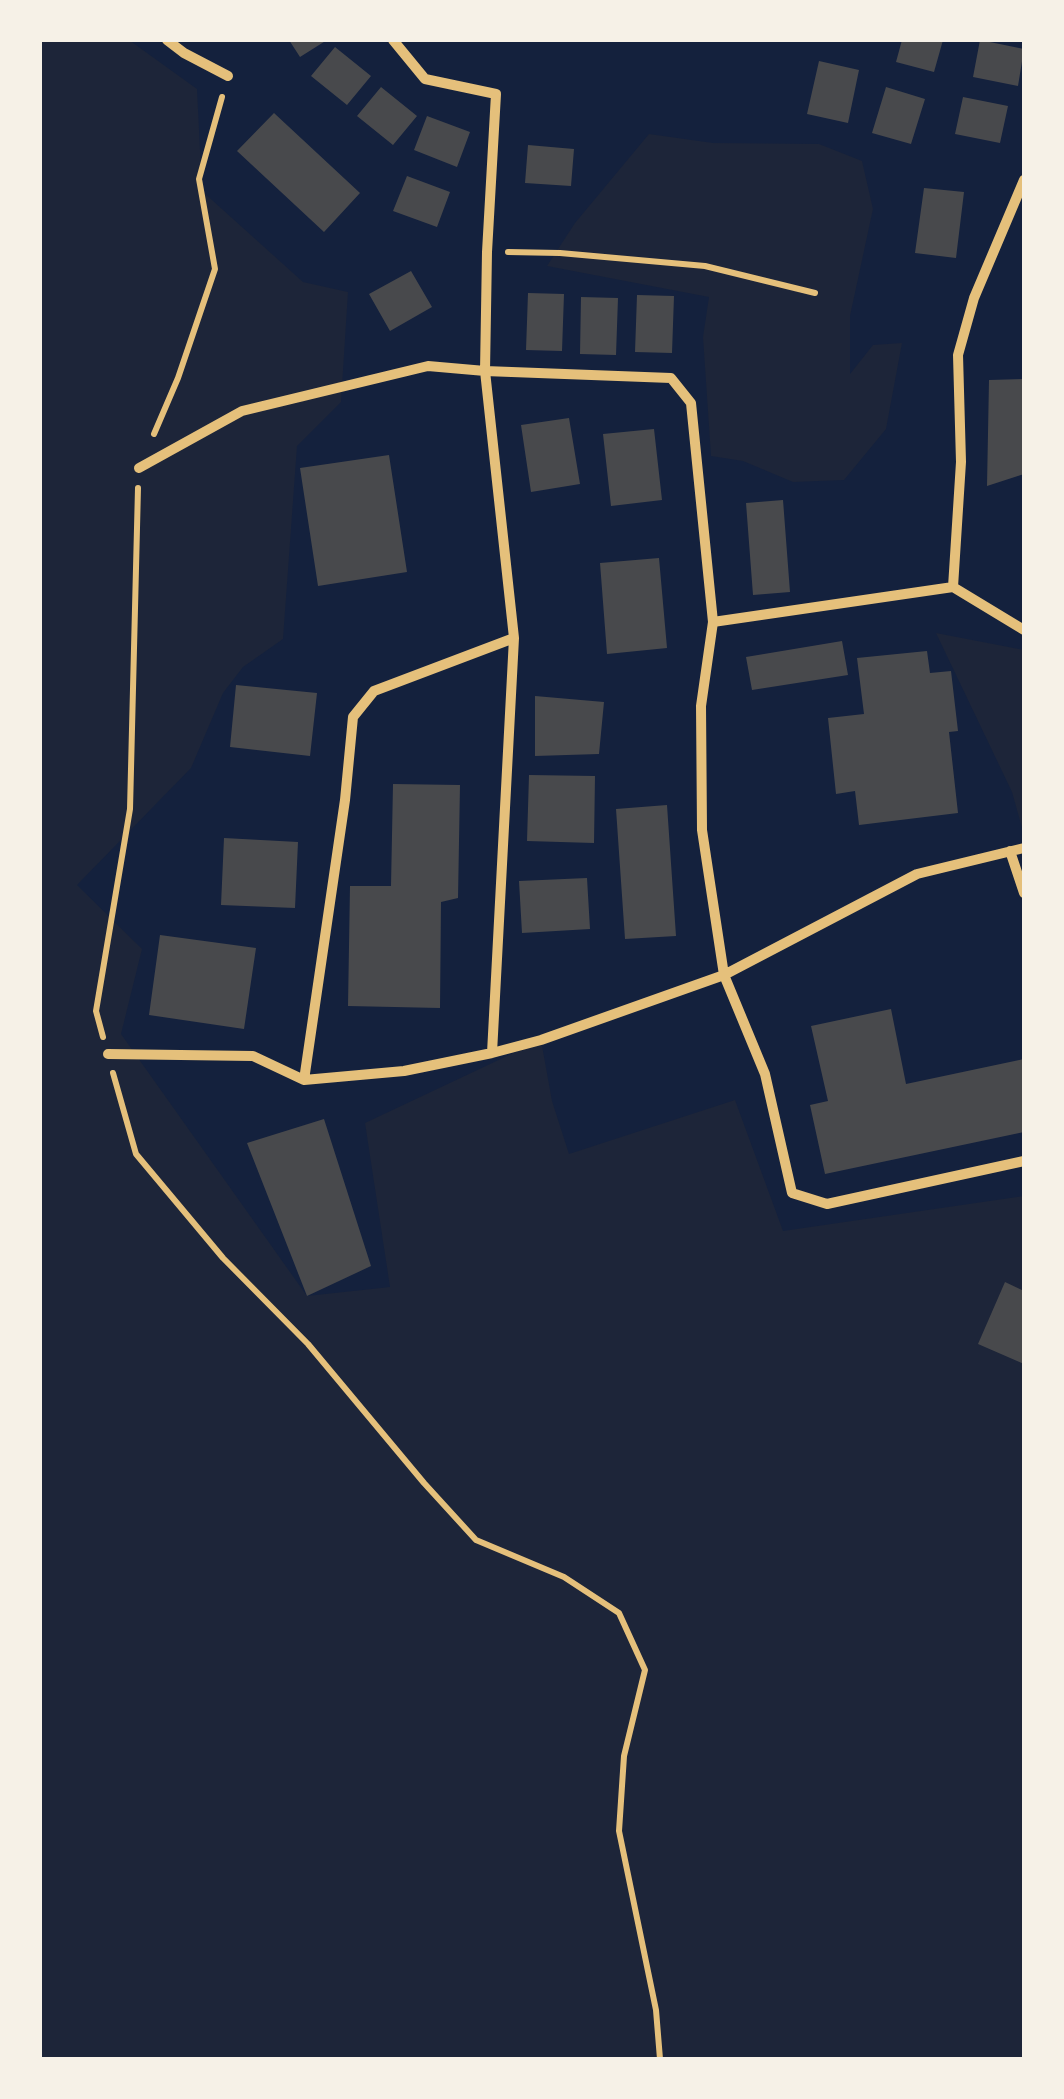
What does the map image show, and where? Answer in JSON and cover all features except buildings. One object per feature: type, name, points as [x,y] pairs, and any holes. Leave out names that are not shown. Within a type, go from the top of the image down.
[{"type":"street","points":[[167,40],[228,76]]},
{"type":"street","points":[[394,40],[425,80],[496,94],[485,371],[514,638],[492,1053]]},
{"type":"street","points":[[953,587],[960,462],[958,355],[974,298],[1024,180]]},
{"type":"street","points":[[139,468],[242,411],[428,366],[671,378],[691,403],[713,622],[701,706],[702,830],[724,975],[765,1074],[792,1194],[827,1204],[1024,1161]]},
{"type":"street","points":[[713,622],[953,587],[1024,630]]},
{"type":"street","points":[[304,1080],[345,800],[353,717],[374,692],[514,638]]},
{"type":"street","points":[[108,1054],[253,1056],[304,1080],[404,1071],[492,1053],[542,1040],[724,975],[918,874],[1024,848]]},
{"type":"street","points":[[1010,851],[1024,893]]},
{"type":"path","points":[[228,76],[199,179],[215,270],[178,378],[139,468],[130,809],[96,1011],[136,1154],[223,1258],[308,1344],[476,1540],[564,1577],[619,1613],[645,1670],[624,1756],[619,1831],[656,2010],[660,2059]]},
{"type":"path","points":[[487,252],[560,253],[705,266],[815,294]]},
{"type":"shaded area","points":[[40,40],[129,40],[197,89],[202,191],[303,282],[348,292],[341,402],[297,446],[283,639],[243,667],[223,693],[191,768],[77,885],[142,949],[121,1034],[307,1296],[390,1287],[365,1123],[541,1040],[552,1101],[569,1154],[735,1100],[783,1231],[1024,1196],[1024,2059],[40,2059]]},
{"type":"shaded area","points":[[649,134],[713,143],[819,144],[862,161],[873,209],[850,316],[850,374],[873,345],[902,343],[886,429],[844,480],[793,482],[743,461],[711,456],[703,337],[709,297],[547,266],[575,223]]},
{"type":"shaded area","points":[[936,633],[1024,650],[1024,835],[1012,792]]}]
